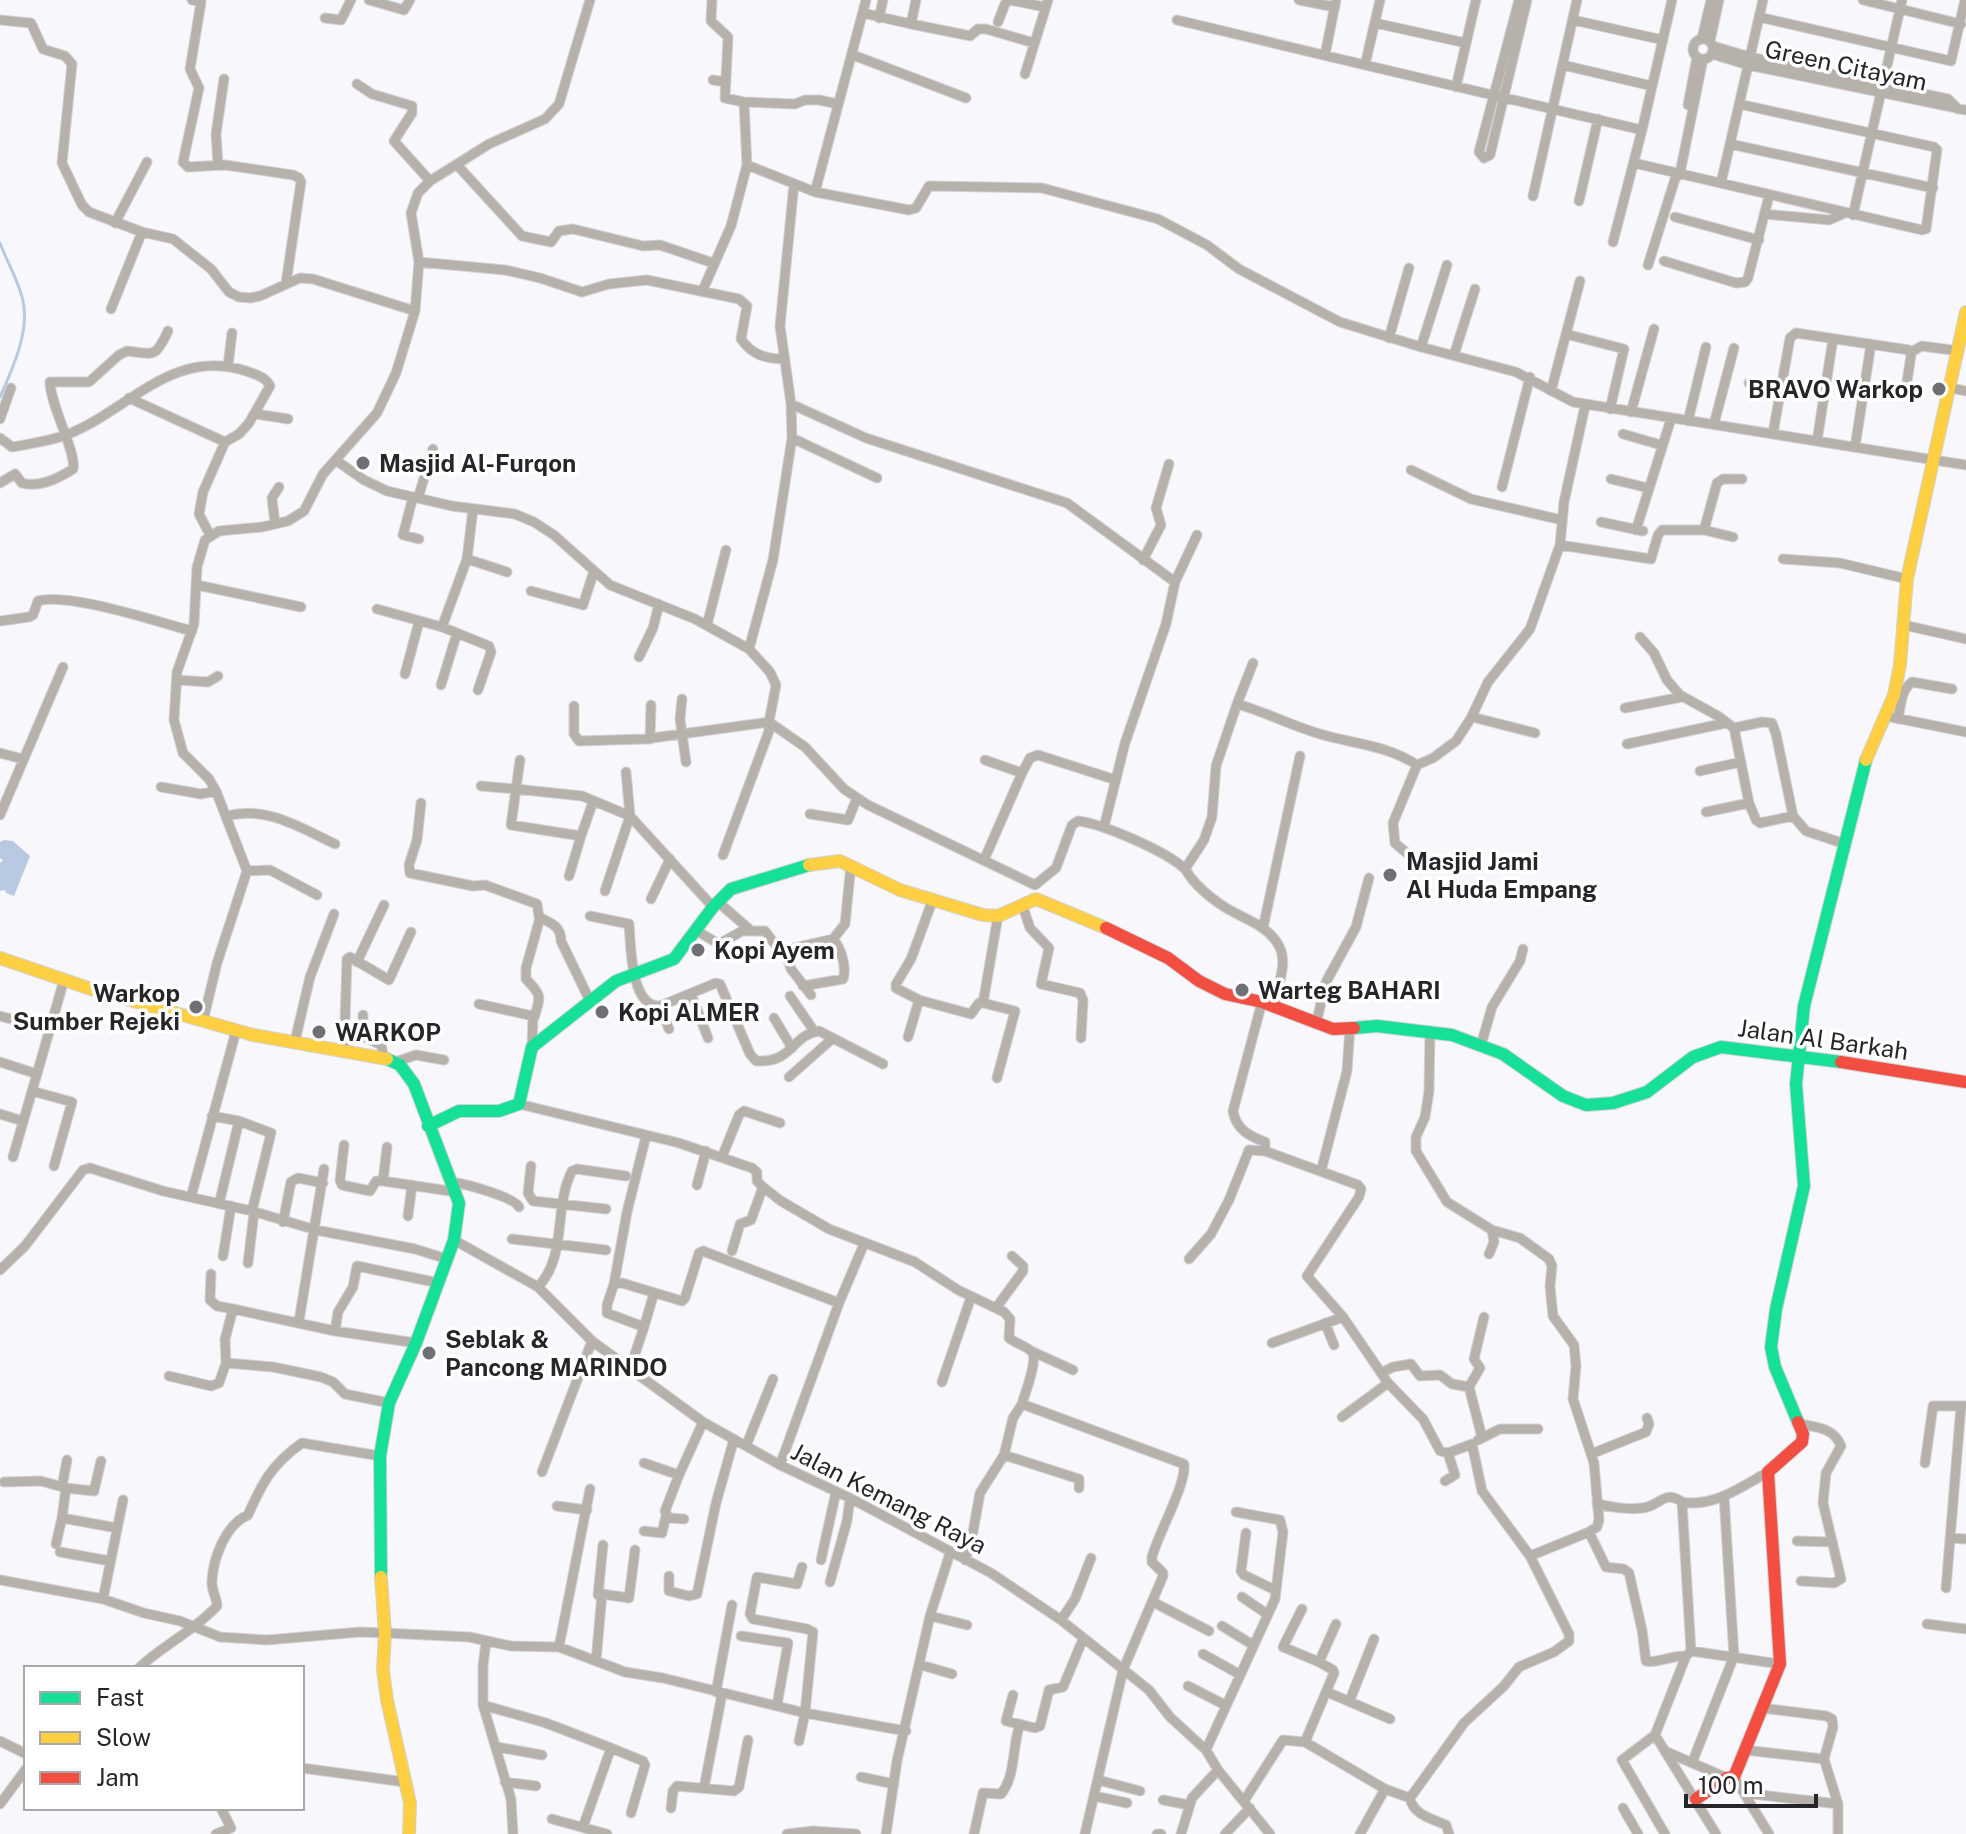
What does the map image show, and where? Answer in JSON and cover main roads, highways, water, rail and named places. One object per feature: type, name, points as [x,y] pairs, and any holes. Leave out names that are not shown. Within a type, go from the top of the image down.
[{"type":"water","points":[[13,841],[30,856],[14,896],[5,890],[0,891],[0,863],[3,860],[0,858],[0,842]]},
{"type":"waterway","points":[[0,243],[19,287],[25,313],[19,350],[0,397]]},
{"type":"place","name":"BRAVO Warkop","points":[[1939,389]]},
{"type":"place","name":"Masjid Al-Furqon","points":[[363,463]]},
{"type":"place","name":"Masjid Jami Al Huda Empang","points":[[1390,875]]},
{"type":"place","name":"Kopi Ayem","points":[[698,950]]},
{"type":"place","name":"Warteg BAHARI","points":[[1242,990]]},
{"type":"place","name":"Warkop Sumber Rejeki","points":[[196,1007]]},
{"type":"place","name":"Kopi ALMER","points":[[602,1012]]},
{"type":"place","name":"WARKOP","points":[[319,1032]]},
{"type":"place","name":"Seblak & Pancong MARINDO","points":[[429,1353]]}]
